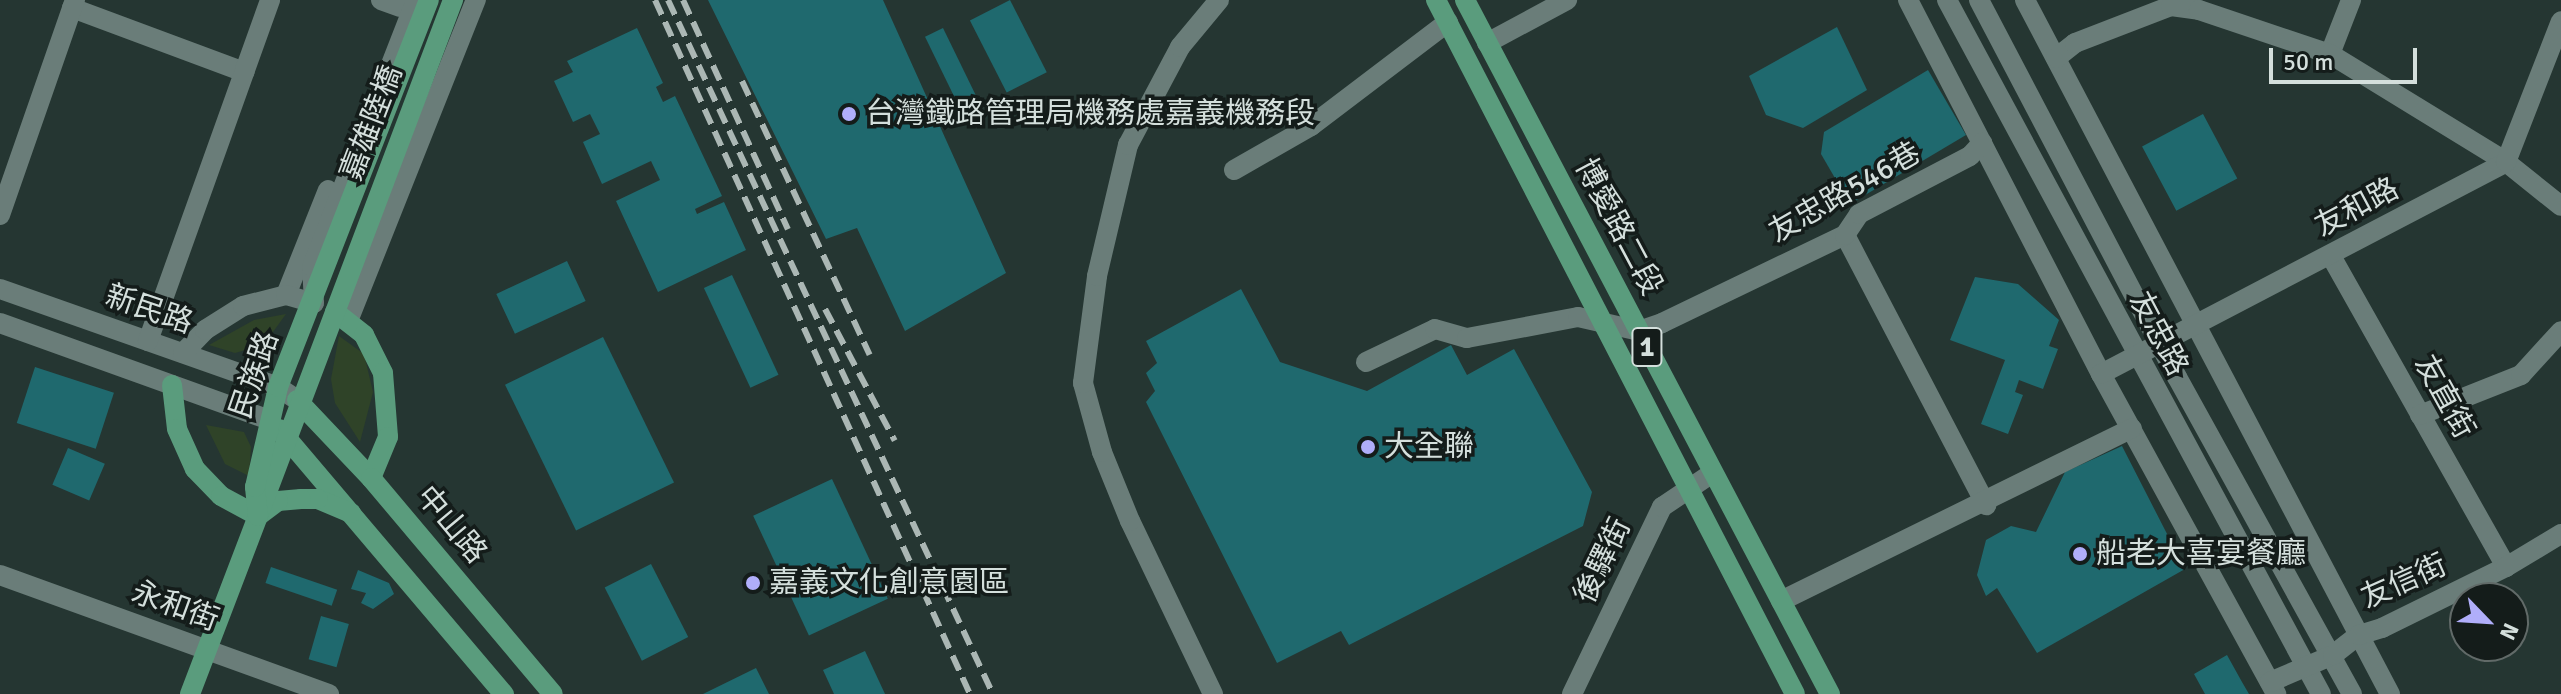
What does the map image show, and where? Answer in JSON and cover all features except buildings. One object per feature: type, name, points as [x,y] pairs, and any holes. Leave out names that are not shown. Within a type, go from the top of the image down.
[{"type":"main road","name":"嘉雄陸橋","points":[[321,263],[429,0]]},
{"type":"main road","name":"嘉雄陸橋","points":[[341,316],[352,276],[453,0]]},
{"type":"main road","name":"博愛路二段","points":[[1436,0],[1795,694]]},
{"type":"main road","name":"博愛路二段","points":[[1465,0],[1711,474],[1830,694]]},
{"type":"main road","name":"民族路","points":[[258,516],[255,487],[267,419],[314,303],[321,263]]},
{"type":"main road","name":"民族路","points":[[190,694],[258,516],[297,400],[341,316]]},
{"type":"main road","points":[[341,316],[364,335],[386,385],[388,437],[371,478]]},
{"type":"main road","points":[[172,385],[177,429],[195,469],[221,496],[258,516],[278,501],[301,499],[318,499],[351,513]]},
{"type":"main road","name":"中山路","points":[[297,400],[371,478],[553,694]]},
{"type":"main road","points":[[267,419],[286,436],[504,694]]},
{"type":"street","points":[[148,341],[270,0]]},
{"type":"street","points":[[352,276],[465,0]]},
{"type":"street","points":[[341,316],[476,0]]},
{"type":"street","points":[[1213,694],[1130,521],[1102,452],[1083,383],[1097,276],[1128,145],[1180,47],[1219,0]]},
{"type":"street","points":[[1487,43],[1567,0]]},
{"type":"street","points":[[1908,0],[2101,374],[2273,688]]},
{"type":"street","name":"友忠路","points":[[1947,0],[2135,354],[2321,694]]},
{"type":"street","name":"友忠路","points":[[1979,0],[2160,342],[2352,694]]},
{"type":"street","name":"友忠路","points":[[2025,0],[2199,322],[2390,694]]},
{"type":"street","points":[[2330,54],[2351,0]]},
{"type":"street","points":[[321,263],[400,2]]},
{"type":"street","points":[[286,295],[400,2]]},
{"type":"street","points":[[0,215],[73,4],[244,72]]},
{"type":"street","points":[[2056,58],[2075,43],[2171,6],[2199,10],[2330,54],[2506,162],[2561,206]]},
{"type":"street","points":[[2506,162],[2561,21]]},
{"type":"street","points":[[1234,170],[1311,126],[1448,22]]},
{"type":"street","name":"友忠路546巷","points":[[1639,331],[1845,235],[1859,214],[1970,156],[1982,143]]},
{"type":"street","name":"友和路","points":[[2101,374],[2506,162]]},
{"type":"street","points":[[1845,235],[1986,505]]},
{"type":"street","name":"友直街","points":[[2331,256],[2506,567]]},
{"type":"street","name":"新民路","points":[[0,289],[278,387],[297,400]]},
{"type":"street","points":[[183,353],[225,314],[286,295],[314,303]]},
{"type":"street","points":[[1366,362],[1435,329],[1467,338],[1578,317],[1639,331]]},
{"type":"street","name":"新民路","points":[[0,323],[267,419]]},
{"type":"street","points":[[2420,415],[2521,375],[2561,331]]},
{"type":"street","points":[[1781,601],[1986,505],[2132,428]]},
{"type":"street","name":"後驛街","points":[[1572,694],[1662,507],[1686,486],[1711,474]]},
{"type":"street","name":"友信街","points":[[2273,688],[2307,666],[2333,655],[2359,635],[2382,628],[2506,567],[2561,534]]},
{"type":"street","name":"永和街","points":[[0,575],[329,694]]},
{"type":"green space","points":[[286,314],[265,343],[235,353],[209,345],[254,320]]},
{"type":"green space","points":[[339,336],[364,354],[373,392],[360,442],[335,403],[331,379]]},
{"type":"green space","points":[[206,425],[244,432],[251,447],[249,476],[225,464]]},
{"type":"railway","points":[[655,0],[970,694]]},
{"type":"railway","points":[[668,0],[993,694]]},
{"type":"railway","points":[[683,0],[788,229]]},
{"type":"railway","points":[[742,81],[870,355]]},
{"type":"railway","points":[[825,309],[895,441]]},
{"type":"place","name":"台灣鐵路管理局機務處嘉義機務段","points":[[849,114]]},
{"type":"place","name":"大全聯","points":[[1368,447]]},
{"type":"place","name":"船老大喜宴餐廳","points":[[2080,554]]},
{"type":"place","name":"嘉義文化創意園區","points":[[753,583]]}]
